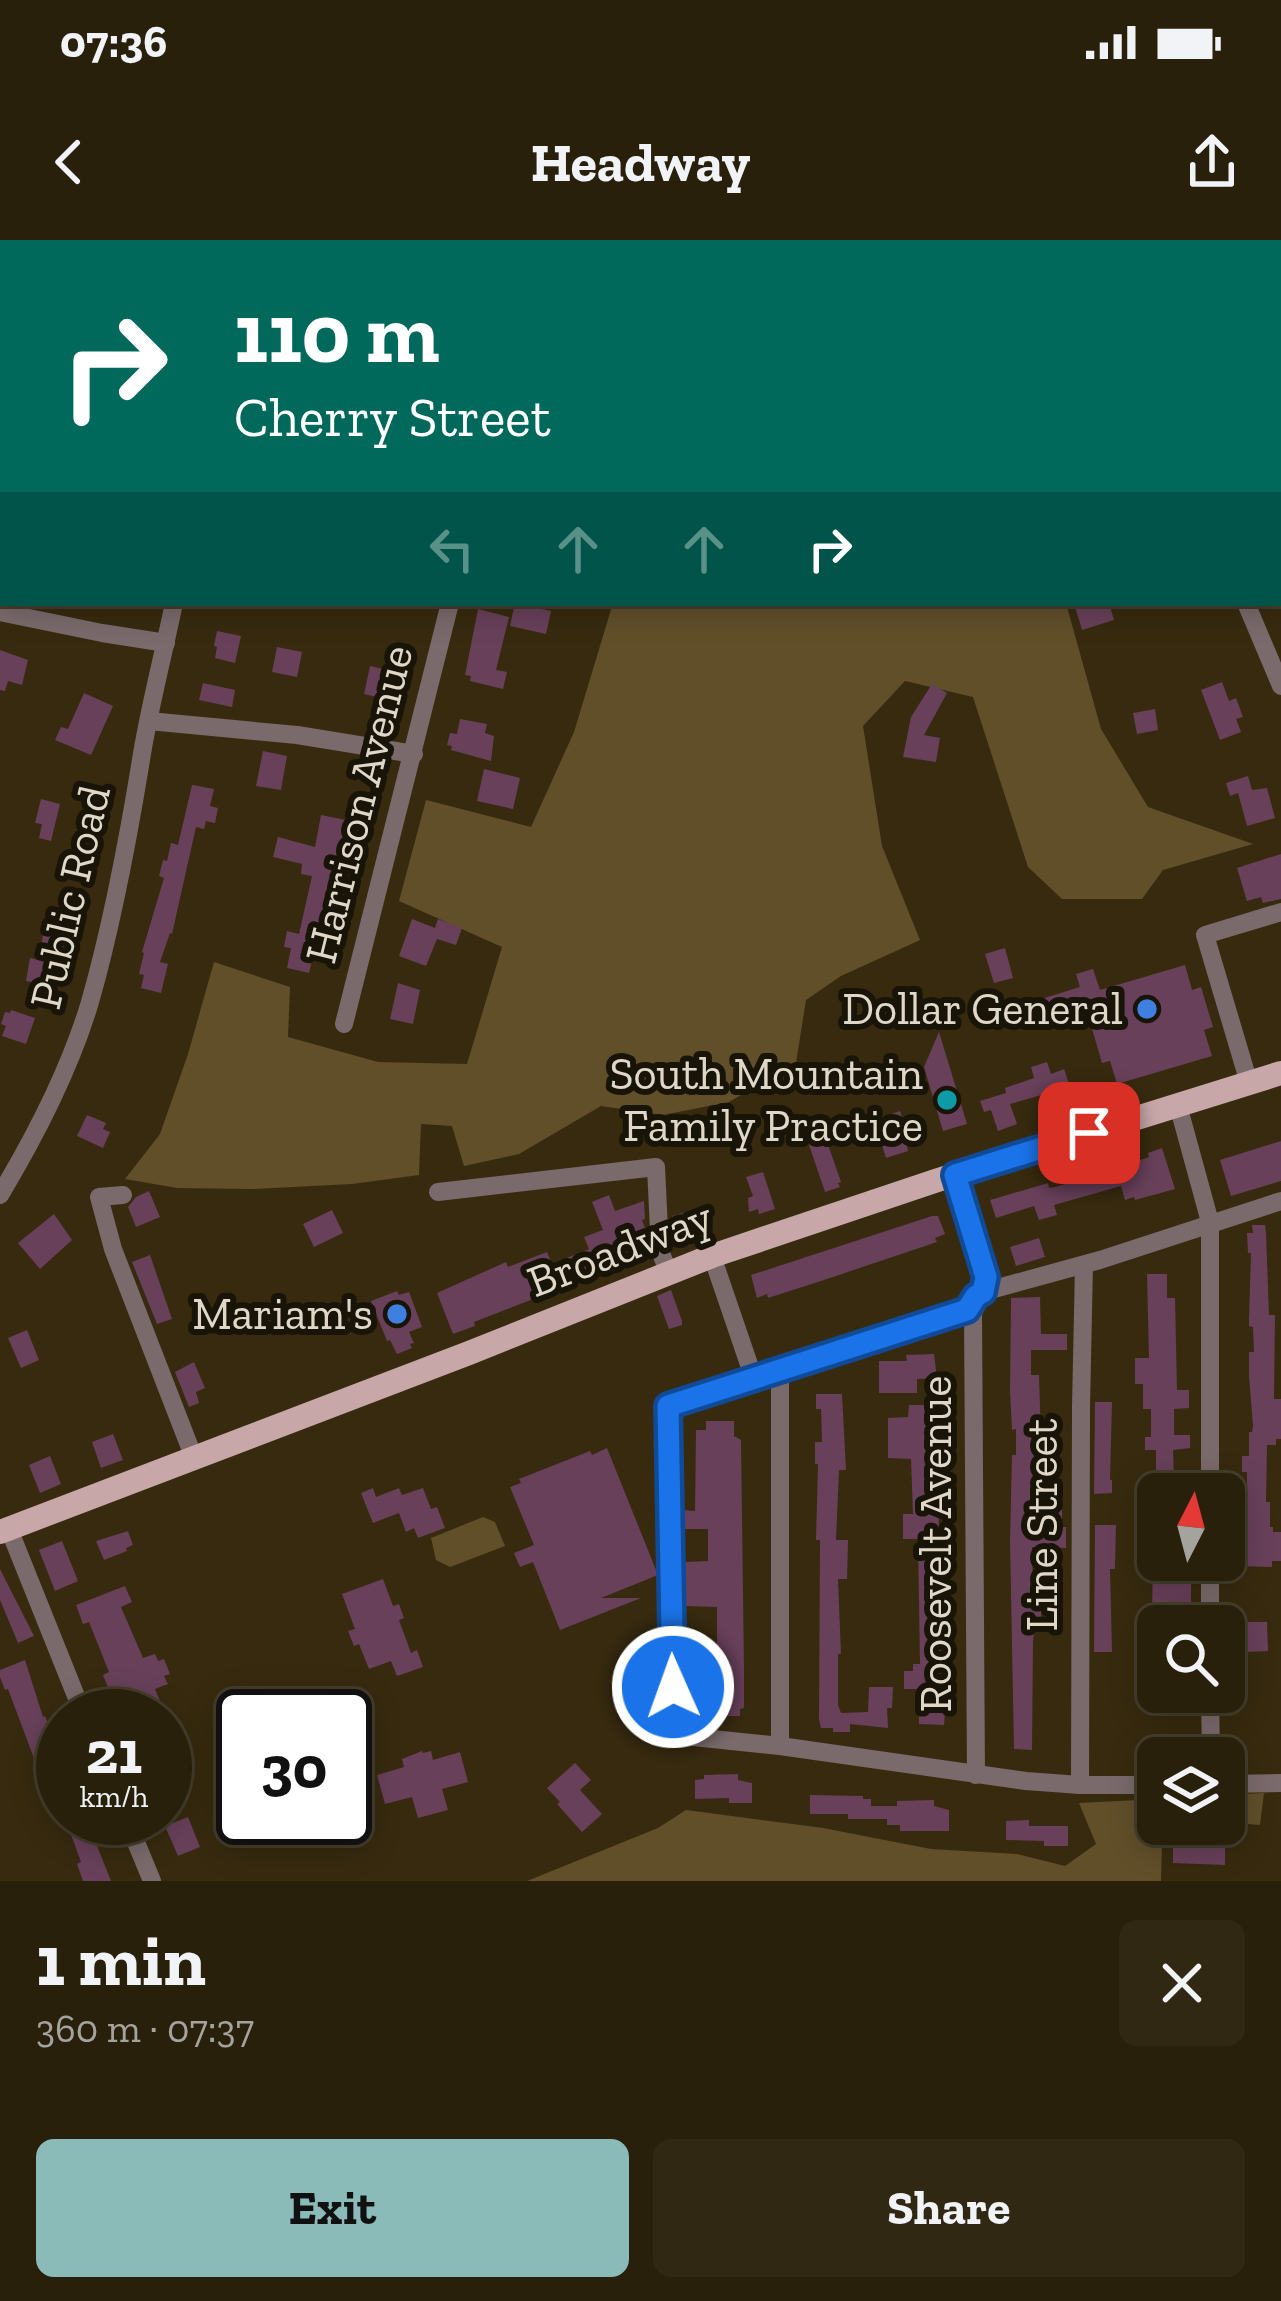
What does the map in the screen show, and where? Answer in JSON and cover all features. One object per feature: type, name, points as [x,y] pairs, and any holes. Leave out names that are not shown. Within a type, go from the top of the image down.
[{"type":"main road","name":"Broadway","points":[[4,1530],[712,1256],[1281,1073]]},
{"type":"street","name":"Public Road","points":[[0,1195],[34,1133],[89,1004],[115,902],[173,606]]},
{"type":"street","name":"Harrison Avenue","points":[[344,1024],[449,606]]},
{"type":"street","points":[[1247,606],[1281,686]]},
{"type":"street","points":[[0,612],[166,643]]},
{"type":"street","points":[[149,721],[297,735],[414,754]]},
{"type":"street","points":[[1249,1083],[1205,934],[1281,912]]},
{"type":"street","points":[[1178,1105],[1210,1222],[1210,1473]]},
{"type":"street","points":[[438,1192],[656,1167],[660,1251],[669,1273]]},
{"type":"street","name":"Roosevelt Avenue","points":[[955,1175],[986,1277],[974,1312],[976,1775]]},
{"type":"street","points":[[123,1195],[99,1197],[113,1249],[194,1458]]},
{"type":"street","points":[[1137,1785],[976,1775],[674,1735],[668,1406],[960,1314],[983,1292],[1281,1201]]},
{"type":"street","points":[[712,1256],[754,1379]]},
{"type":"street","name":"Line Street","points":[[1080,1785],[1084,1264]]},
{"type":"street","points":[[780,1371],[780,1746]]},
{"type":"street","points":[[4,1530],[72,1689]]},
{"type":"street","points":[[1245,1784],[1281,1783]]},
{"type":"street","points":[[137,1845],[152,1881]]},
{"type":"shaded area","points":[[612,606],[1067,606],[1101,729],[1148,807],[1253,844],[1163,870],[1142,899],[1062,899],[1028,867],[973,697],[905,681],[863,726],[882,846],[920,940],[841,976],[806,1000],[796,1063],[729,1102],[663,1115],[601,1106],[519,1154],[464,1166],[452,1126],[421,1124],[419,1175],[252,1189],[177,1188],[125,1179],[160,1134],[214,962],[290,987],[288,1037],[378,1062],[467,1064],[502,947],[399,901],[426,800],[531,827],[574,732]]},
{"type":"shaded area","points":[[483,1517],[495,1522],[505,1546],[450,1567],[436,1560],[431,1538]]},
{"type":"shaded area","points":[[1264,1793],[1260,1825],[1245,1824],[1245,1794]]},
{"type":"shaded area","points":[[1137,1800],[1137,1845],[1162,1845],[1161,1881],[527,1881],[658,1828],[686,1810],[823,1828],[931,1849],[1017,1854],[1065,1866],[1096,1844],[1079,1803]]},
{"type":"building","points":[[514,606],[551,611],[546,634],[510,626]]},
{"type":"building","points":[[1075,606],[1110,606],[1114,620],[1082,630]]},
{"type":"building","points":[[478,609],[509,617],[496,670],[507,672],[503,689],[470,681],[471,676],[465,675]]},
{"type":"building","points":[[217,631],[241,636],[235,663],[215,658]]},
{"type":"building","points":[[277,647],[302,652],[297,677],[272,672]]},
{"type":"building","points":[[0,650],[28,660],[22,685],[8,681],[5,691],[0,690]]},
{"type":"building","points":[[370,666],[392,671],[385,699],[364,694]]},
{"type":"building","points":[[1222,682],[1229,701],[1236,698],[1243,717],[1236,719],[1241,732],[1220,740],[1201,690]]},
{"type":"building","points":[[203,683],[235,690],[232,707],[199,700]]},
{"type":"building","points":[[932,684],[947,693],[924,735],[940,738],[936,762],[903,757],[911,717]]},
{"type":"building","points":[[84,693],[113,706],[91,755],[55,740],[61,727],[68,729]]},
{"type":"building","points":[[1155,709],[1158,730],[1137,734],[1133,713]]},
{"type":"building","points":[[460,719],[487,724],[485,733],[494,736],[491,761],[447,745],[450,733],[457,734]]},
{"type":"building","points":[[263,751],[287,756],[281,790],[256,786]]},
{"type":"building","points":[[484,769],[520,778],[513,809],[477,801]]},
{"type":"building","points":[[1248,776],[1252,790],[1267,788],[1275,818],[1247,826],[1238,793],[1230,796],[1226,783]]},
{"type":"building","points":[[192,785],[214,789],[210,806],[218,808],[215,823],[206,821],[204,829],[196,827],[172,934],[160,962],[168,964],[161,993],[141,988],[142,952],[164,878],[159,876],[163,860],[167,861],[171,843],[178,845]]},
{"type":"building","points":[[41,799],[60,804],[51,841],[39,838],[42,824],[35,823]]},
{"type":"building","points":[[321,815],[351,821],[339,894],[346,895],[340,918],[323,914],[309,973],[287,968],[291,948],[284,947],[287,931],[299,934],[312,876],[301,874],[302,864],[273,857],[278,837],[315,847]]},
{"type":"building","points":[[1281,854],[1281,899],[1247,901],[1237,868]]},
{"type":"building","points":[[55,913],[73,916],[63,959],[69,960],[64,983],[53,980],[52,986],[26,981],[30,958],[38,960],[46,921],[53,922]]},
{"type":"building","points":[[412,919],[435,928],[438,919],[462,928],[456,945],[437,939],[426,966],[399,956]]},
{"type":"building","points":[[1005,948],[1013,978],[994,983],[985,954]]},
{"type":"building","name":"Dollar General","points":[[1185,965],[1192,990],[1201,987],[1213,1027],[1204,1030],[1212,1056],[1117,1084],[1110,1061],[1102,1063],[1086,1008],[1045,1020],[1038,1000],[1080,987],[1076,974],[1093,969],[1100,990]]},
{"type":"building","points":[[398,983],[420,990],[413,1024],[390,1019]]},
{"type":"building","points":[[5,1012],[35,1018],[26,1044],[2,1036]]},
{"type":"building","name":"South Mountain Family Practice","points":[[939,1032],[967,1124],[943,1131],[924,1067]]},
{"type":"building","points":[[1047,1062],[1051,1074],[1064,1069],[1076,1105],[1051,1113],[1045,1094],[1010,1104],[1017,1124],[998,1131],[991,1110],[984,1112],[980,1101],[1034,1078],[1031,1067]]},
{"type":"building","points":[[892,1066],[897,1083],[869,1092],[864,1075]]},
{"type":"building","points":[[900,1111],[908,1151],[886,1158],[874,1120]]},
{"type":"building","points":[[87,1115],[106,1123],[103,1129],[110,1132],[103,1148],[77,1136]]},
{"type":"building","points":[[825,1136],[841,1182],[840,1187],[825,1192],[808,1142]]},
{"type":"building","points":[[1281,1141],[1281,1181],[1231,1196],[1220,1160]]},
{"type":"building","points":[[1162,1148],[1175,1189],[1125,1200],[1121,1186],[1054,1205],[1057,1215],[1039,1220],[1034,1206],[996,1218],[990,1200],[1090,1177]]},
{"type":"building","points":[[763,1172],[775,1209],[749,1212],[748,1198],[753,1196],[746,1177]]},
{"type":"building","points":[[149,1191],[160,1217],[136,1227],[128,1207]]},
{"type":"building","points":[[609,1195],[615,1211],[644,1201],[647,1255],[453,1334],[437,1293],[506,1262],[508,1267],[547,1252],[552,1264],[589,1249],[584,1237],[603,1230],[592,1202]]},
{"type":"building","points":[[332,1210],[343,1233],[314,1247],[303,1224]]},
{"type":"building","points":[[689,1211],[697,1237],[678,1243],[672,1216]]},
{"type":"building","points":[[54,1214],[72,1240],[40,1269],[18,1243]]},
{"type":"building","points":[[938,1216],[945,1234],[935,1238],[937,1242],[757,1298],[751,1275]]},
{"type":"building","points":[[1252,1225],[1265,1225],[1269,1315],[1275,1315],[1274,1399],[1281,1399],[1281,1439],[1267,1445],[1270,1527],[1281,1532],[1281,1561],[1272,1561],[1272,1567],[1245,1566],[1247,1472],[1242,1472],[1242,1456],[1249,1456],[1253,1426],[1249,1352],[1254,1352],[1247,1233],[1253,1233]]},
{"type":"building","points":[[1039,1238],[1045,1257],[1016,1266],[1010,1247]]},
{"type":"building","points":[[150,1255],[172,1319],[157,1324],[132,1262]]},
{"type":"building","points":[[1147,1274],[1167,1274],[1167,1298],[1175,1298],[1177,1390],[1189,1390],[1189,1408],[1174,1409],[1174,1435],[1190,1435],[1190,1448],[1173,1450],[1174,1473],[1156,1473],[1156,1450],[1145,1450],[1145,1437],[1151,1437],[1151,1409],[1143,1409],[1143,1384],[1135,1384],[1135,1358],[1149,1358]]},
{"type":"building","points":[[671,1290],[682,1325],[669,1329],[657,1296]]},
{"type":"building","name":"Mariam's","points":[[397,1291],[399,1295],[409,1292],[422,1327],[409,1332],[412,1348],[397,1354],[371,1301]]},
{"type":"building","points":[[1040,1297],[1041,1334],[1067,1334],[1067,1350],[1031,1350],[1031,1375],[1039,1375],[1042,1477],[1033,1478],[1034,1510],[1062,1510],[1066,1548],[1032,1547],[1033,1594],[1041,1594],[1041,1632],[1034,1632],[1033,1641],[1032,1750],[1014,1749],[1010,1541],[1016,1429],[1012,1430],[1010,1391],[1011,1298]]},
{"type":"building","points":[[27,1330],[39,1360],[21,1368],[8,1338]]},
{"type":"building","points":[[934,1354],[937,1378],[917,1379],[917,1393],[879,1393],[879,1361]]},
{"type":"building","points":[[194,1362],[205,1388],[196,1392],[199,1403],[189,1407],[175,1372]]},
{"type":"building","points":[[816,1394],[842,1394],[846,1470],[839,1470],[836,1540],[848,1540],[847,1579],[838,1579],[838,1705],[841,1713],[868,1712],[869,1687],[893,1687],[888,1728],[850,1724],[850,1732],[833,1732],[833,1728],[821,1728],[819,1719],[815,1442],[822,1442]]},
{"type":"building","points":[[1095,1402],[1112,1402],[1112,1493],[1094,1494]]},
{"type":"building","points":[[909,1405],[937,1405],[934,1479],[938,1479],[939,1705],[940,1712],[945,1712],[944,1725],[919,1724],[919,1689],[904,1689],[904,1671],[913,1671],[913,1664],[920,1664],[918,1539],[903,1539],[903,1514],[913,1514],[911,1459],[888,1458],[888,1418],[908,1417]]},
{"type":"building","points":[[706,1421],[734,1421],[734,1436],[741,1440],[744,1708],[740,1716],[689,1716],[689,1678],[708,1678],[708,1667],[717,1667],[717,1607],[685,1606],[684,1562],[708,1561],[708,1529],[684,1529],[683,1510],[695,1511],[696,1430],[706,1430]]},
{"type":"building","points":[[113,1434],[123,1460],[101,1468],[92,1442]]},
{"type":"building","points":[[607,1448],[658,1575],[601,1598],[641,1598],[560,1630],[533,1562],[520,1567],[514,1553],[534,1545],[510,1487],[521,1483],[519,1479]]},
{"type":"building","points":[[50,1456],[61,1484],[40,1493],[29,1465]]},
{"type":"building","points":[[373,1488],[376,1497],[399,1488],[402,1495],[423,1488],[445,1528],[418,1538],[414,1528],[406,1532],[399,1513],[373,1523],[361,1493]]},
{"type":"building","points":[[1095,1525],[1116,1525],[1115,1569],[1110,1569],[1112,1652],[1094,1652]]},
{"type":"building","points":[[128,1531],[133,1545],[104,1560],[96,1541]]},
{"type":"building","points":[[62,1541],[78,1581],[55,1591],[39,1550]]},
{"type":"building","points":[[0,1569],[34,1636],[18,1643],[0,1600]]},
{"type":"building","points":[[383,1579],[393,1606],[399,1604],[404,1618],[399,1620],[411,1653],[417,1650],[423,1667],[397,1676],[391,1661],[369,1669],[348,1631],[355,1629],[342,1594]]},
{"type":"building","points":[[1153,1581],[1191,1581],[1191,1605],[1152,1605]]},
{"type":"building","points":[[125,1586],[132,1602],[121,1607],[143,1658],[155,1654],[158,1661],[164,1659],[168,1684],[155,1689],[109,1689],[103,1675],[109,1672],[89,1622],[83,1624],[76,1605]]},
{"type":"building","points":[[1247,1622],[1267,1622],[1268,1651],[1247,1652]]},
{"type":"building","points":[[25,1660],[36,1695],[36,1764],[0,1677],[0,1670]]},
{"type":"building","points":[[431,1751],[433,1760],[460,1752],[468,1782],[442,1789],[448,1810],[418,1818],[412,1797],[385,1804],[377,1775],[404,1767],[402,1759]]},
{"type":"building","points":[[575,1763],[591,1780],[580,1790],[602,1814],[582,1832],[547,1788]]},
{"type":"building","points":[[738,1774],[738,1780],[752,1783],[752,1803],[695,1799],[695,1780],[704,1775]]},
{"type":"building","points":[[810,1795],[863,1796],[871,1799],[871,1806],[934,1800],[934,1806],[949,1810],[949,1831],[900,1831],[900,1825],[887,1825],[887,1819],[810,1814]]},
{"type":"building","points":[[1029,1820],[1029,1826],[1068,1826],[1068,1846],[1006,1840],[1006,1821]]},
{"type":"building","points":[[192,1827],[200,1847],[178,1856],[173,1845],[192,1845]]},
{"type":"building","points":[[75,1845],[97,1845],[111,1881],[83,1881],[77,1864],[81,1862]]},
{"type":"building","points":[[1173,1845],[1225,1845],[1225,1865],[1173,1863]]},
{"type":"place","name":"Dollar General","points":[[1147,1009]]},
{"type":"place","name":"South Mountain Family Practice","points":[[947,1100]]},
{"type":"place","name":"Mariam's","points":[[397,1314]]},
{"type":"route","points":[[673,1687],[668,1406],[967,1310],[983,1292],[986,1277],[955,1175],[1089,1133]]}]
